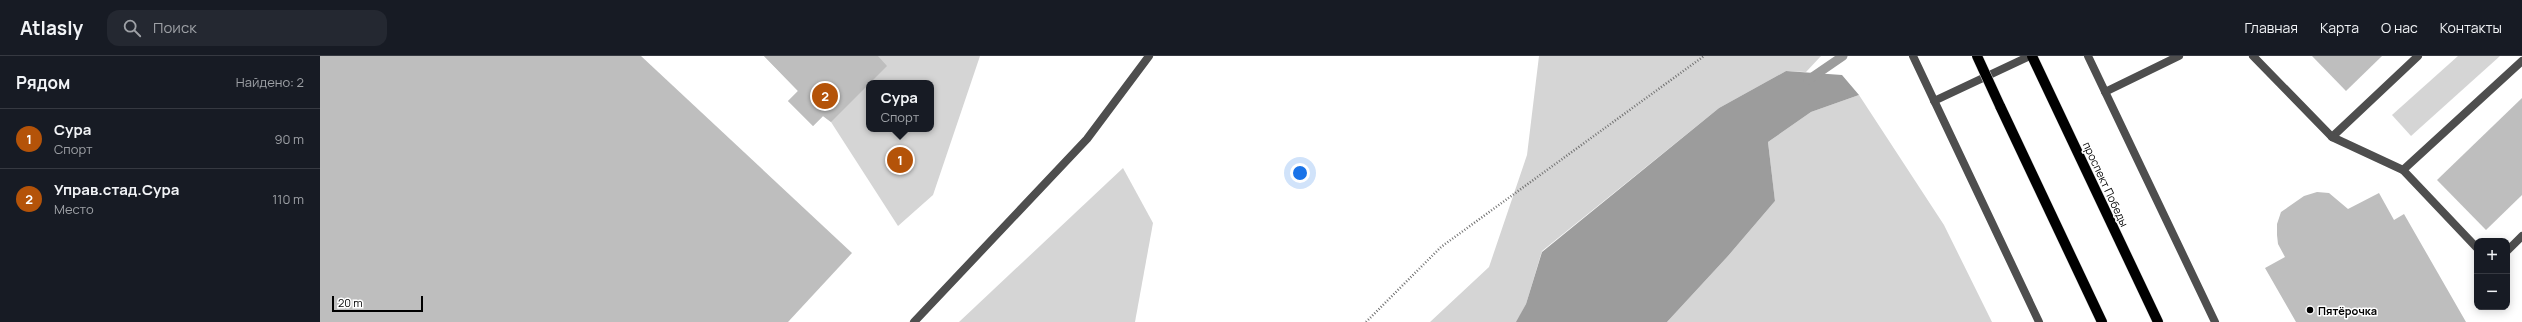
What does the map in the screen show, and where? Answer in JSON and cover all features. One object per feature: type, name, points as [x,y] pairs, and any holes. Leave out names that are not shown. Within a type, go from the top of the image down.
[{"type":"main road","points":[[1977,56],[2102,322]]},
{"type":"main road","name":"проспект Победы","points":[[2031,56],[2158,322]]},
{"type":"street","points":[[914,322],[1087,139],[1149,56]]},
{"type":"street","points":[[1913,56],[2039,322]]},
{"type":"street","points":[[1934,101],[2031,56]]},
{"type":"street","points":[[2088,56],[2215,322]]},
{"type":"street","points":[[2105,92],[2179,56]]},
{"type":"street","points":[[2253,56],[2332,137],[2402,170],[2474,245]]},
{"type":"street","points":[[2332,137],[2418,56]]},
{"type":"street","points":[[2402,170],[2522,61]]},
{"type":"street","points":[[2510,248],[2522,236]]},
{"type":"path","points":[[1366,322],[1442,247],[1704,56]]},
{"type":"shaded area","points":[[764,56],[980,56],[933,195],[898,226],[831,122],[823,116],[813,126],[788,101],[798,91]]},
{"type":"shaded area","points":[[1539,56],[1821,56],[1806,72],[1786,71],[1719,108],[1542,251],[1526,304],[1517,322],[1430,322],[1489,267],[1527,155]]},
{"type":"shaded area","points":[[2458,56],[2500,56],[2411,136],[2392,115]]},
{"type":"shaded area","points":[[1786,71],[1842,75],[1859,95],[1811,112],[1768,142],[1775,201],[1728,256],[1667,322],[1516,322],[1526,304],[1542,252],[1719,108]]},
{"type":"shaded area","points":[[1859,95],[1944,225],[1992,322],[1667,322],[1728,256],[1775,201],[1768,142],[1811,112]]},
{"type":"shaded area","points":[[1123,168],[1153,223],[1135,322],[959,322]]},
{"type":"building","points":[[320,56],[641,56],[852,253],[788,322],[320,322]]},
{"type":"building","points":[[764,56],[878,56],[887,66],[873,80],[866,80],[866,87],[831,122],[823,116],[813,126],[788,101],[798,91]]},
{"type":"building","points":[[2312,56],[2382,56],[2346,91]]},
{"type":"building","points":[[2522,98],[2522,195],[2486,230],[2437,180]]},
{"type":"building","points":[[2317,192],[2329,193],[2348,209],[2379,193],[2394,220],[2404,214],[2466,322],[2296,322],[2265,268],[2285,257],[2278,244],[2277,235],[2277,224],[2281,212],[2304,196]]},
{"type":"waterway","points":[[1808,80],[1843,56]]},
{"type":"place","name":"Управ.стад.Сура","points":[[825,96]]},
{"type":"place","name":"Сура","points":[[900,160]]},
{"type":"place","name":"Пятёрочка","points":[[2310,310]]}]
